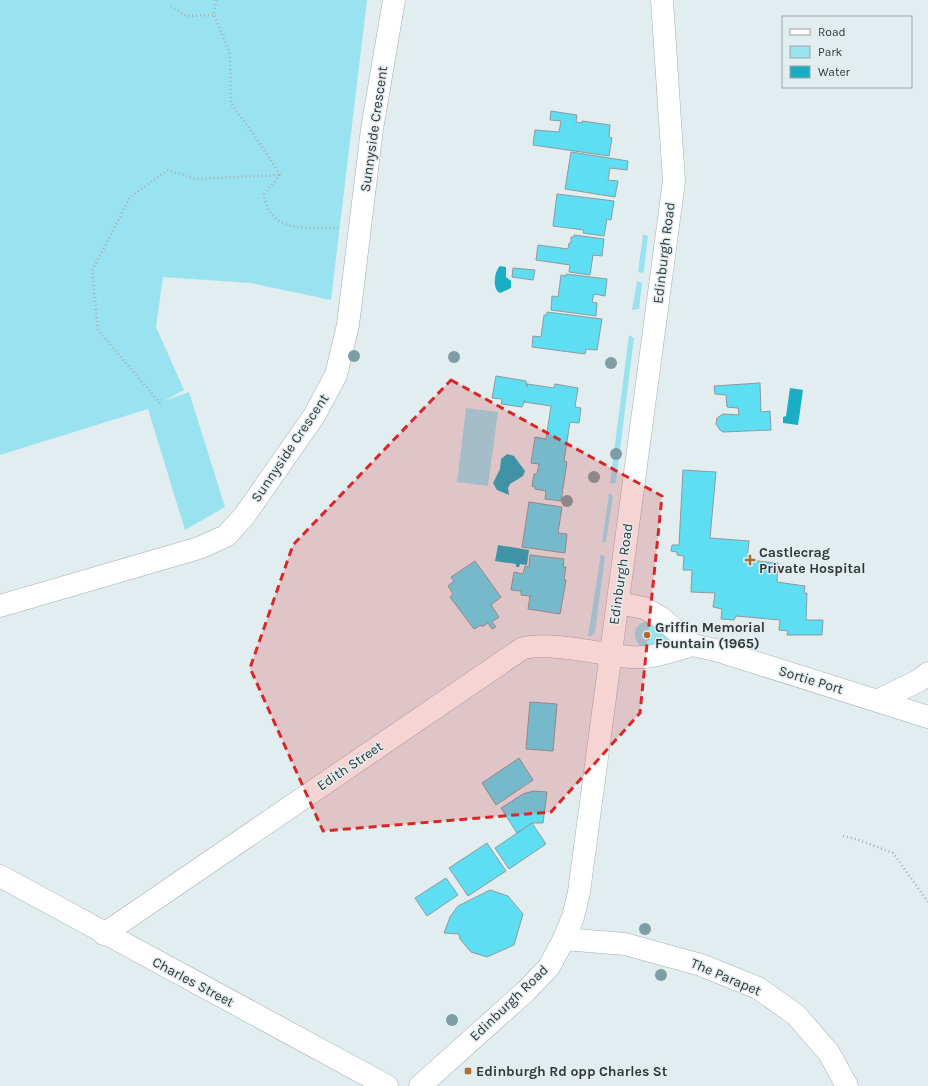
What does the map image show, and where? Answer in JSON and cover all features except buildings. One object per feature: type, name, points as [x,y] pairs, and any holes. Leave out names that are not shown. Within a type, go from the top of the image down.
[{"type":"street","name":"Sunnyside Crescent","points":[[0,606],[199,548],[226,536],[245,515],[314,416],[336,375],[348,325],[372,129],[394,0]]},
{"type":"street","name":"Edinburgh Road","points":[[420,1086],[538,979],[549,967],[564,939],[573,917],[579,892],[674,180],[662,0]]},
{"type":"street","name":"Sortie Port","points":[[618,603],[644,608],[660,617],[693,645]]},
{"type":"street","name":"Sortie Port","points":[[610,654],[632,657],[660,655],[693,645],[719,650],[808,680],[879,700],[928,717]]},
{"type":"street","name":"Edith Street","points":[[104,934],[523,648],[549,646],[610,654]]},
{"type":"street","points":[[879,700],[920,680],[928,673]]},
{"type":"street","name":"Charles Street","points":[[0,876],[104,934],[386,1086]]},
{"type":"street","name":"The Parapet","points":[[564,939],[625,944],[701,965],[758,988],[796,1015],[829,1053],[847,1086]]},
{"type":"path","points":[[216,0],[214,16],[230,54],[231,103],[266,150],[280,175]]},
{"type":"path","points":[[171,6],[186,16],[214,16]]},
{"type":"path","points":[[160,402],[98,330],[92,271],[130,197],[168,170],[195,180],[280,175]]},
{"type":"path","points":[[280,175],[264,194],[265,204],[274,219],[296,228],[360,228]]},
{"type":"path","points":[[843,836],[893,852],[928,902]]},
{"type":"highlighted area","points":[[451,380],[662,496],[640,713],[551,812],[323,831],[250,668],[293,545]]},
{"type":"green space","points":[[0,0],[367,0],[331,300],[251,283],[163,277],[156,327],[184,390],[164,401],[189,392],[225,507],[185,530],[148,409],[0,455]]},
{"type":"green space","points":[[643,234],[648,236],[644,271],[642,273],[638,272]]},
{"type":"green space","points":[[637,281],[642,283],[639,309],[632,310]]},
{"type":"green space","points":[[629,335],[634,338],[616,482],[614,484],[610,483]]},
{"type":"green space","points":[[466,408],[498,412],[488,486],[457,482]]},
{"type":"green space","points":[[609,493],[613,496],[606,541],[602,543]]},
{"type":"green space","points":[[601,554],[605,557],[595,632],[591,636],[588,636]]},
{"type":"green space","points":[[648,621],[676,642],[641,647],[635,639],[635,631],[639,624]]},
{"type":"water","points":[[500,266],[506,267],[506,277],[511,281],[511,288],[500,293],[496,288],[495,276]]},
{"type":"water","points":[[790,388],[803,390],[798,425],[783,423],[783,417],[786,416]]},
{"type":"water","points":[[507,454],[514,456],[525,471],[523,476],[510,484],[508,488],[509,495],[497,490],[493,483],[500,469],[501,459]]},
{"type":"water","points":[[498,545],[529,550],[527,565],[520,564],[519,567],[516,567],[516,564],[495,561]]},
{"type":"place","name":"Castlecrag Private Hospital","points":[[750,560]]},
{"type":"place","name":"Griffin Memorial Fountain (1965)","points":[[647,635]]},
{"type":"place","name":"Edinburgh Rd opp Charles St","points":[[468,1071]]}]
